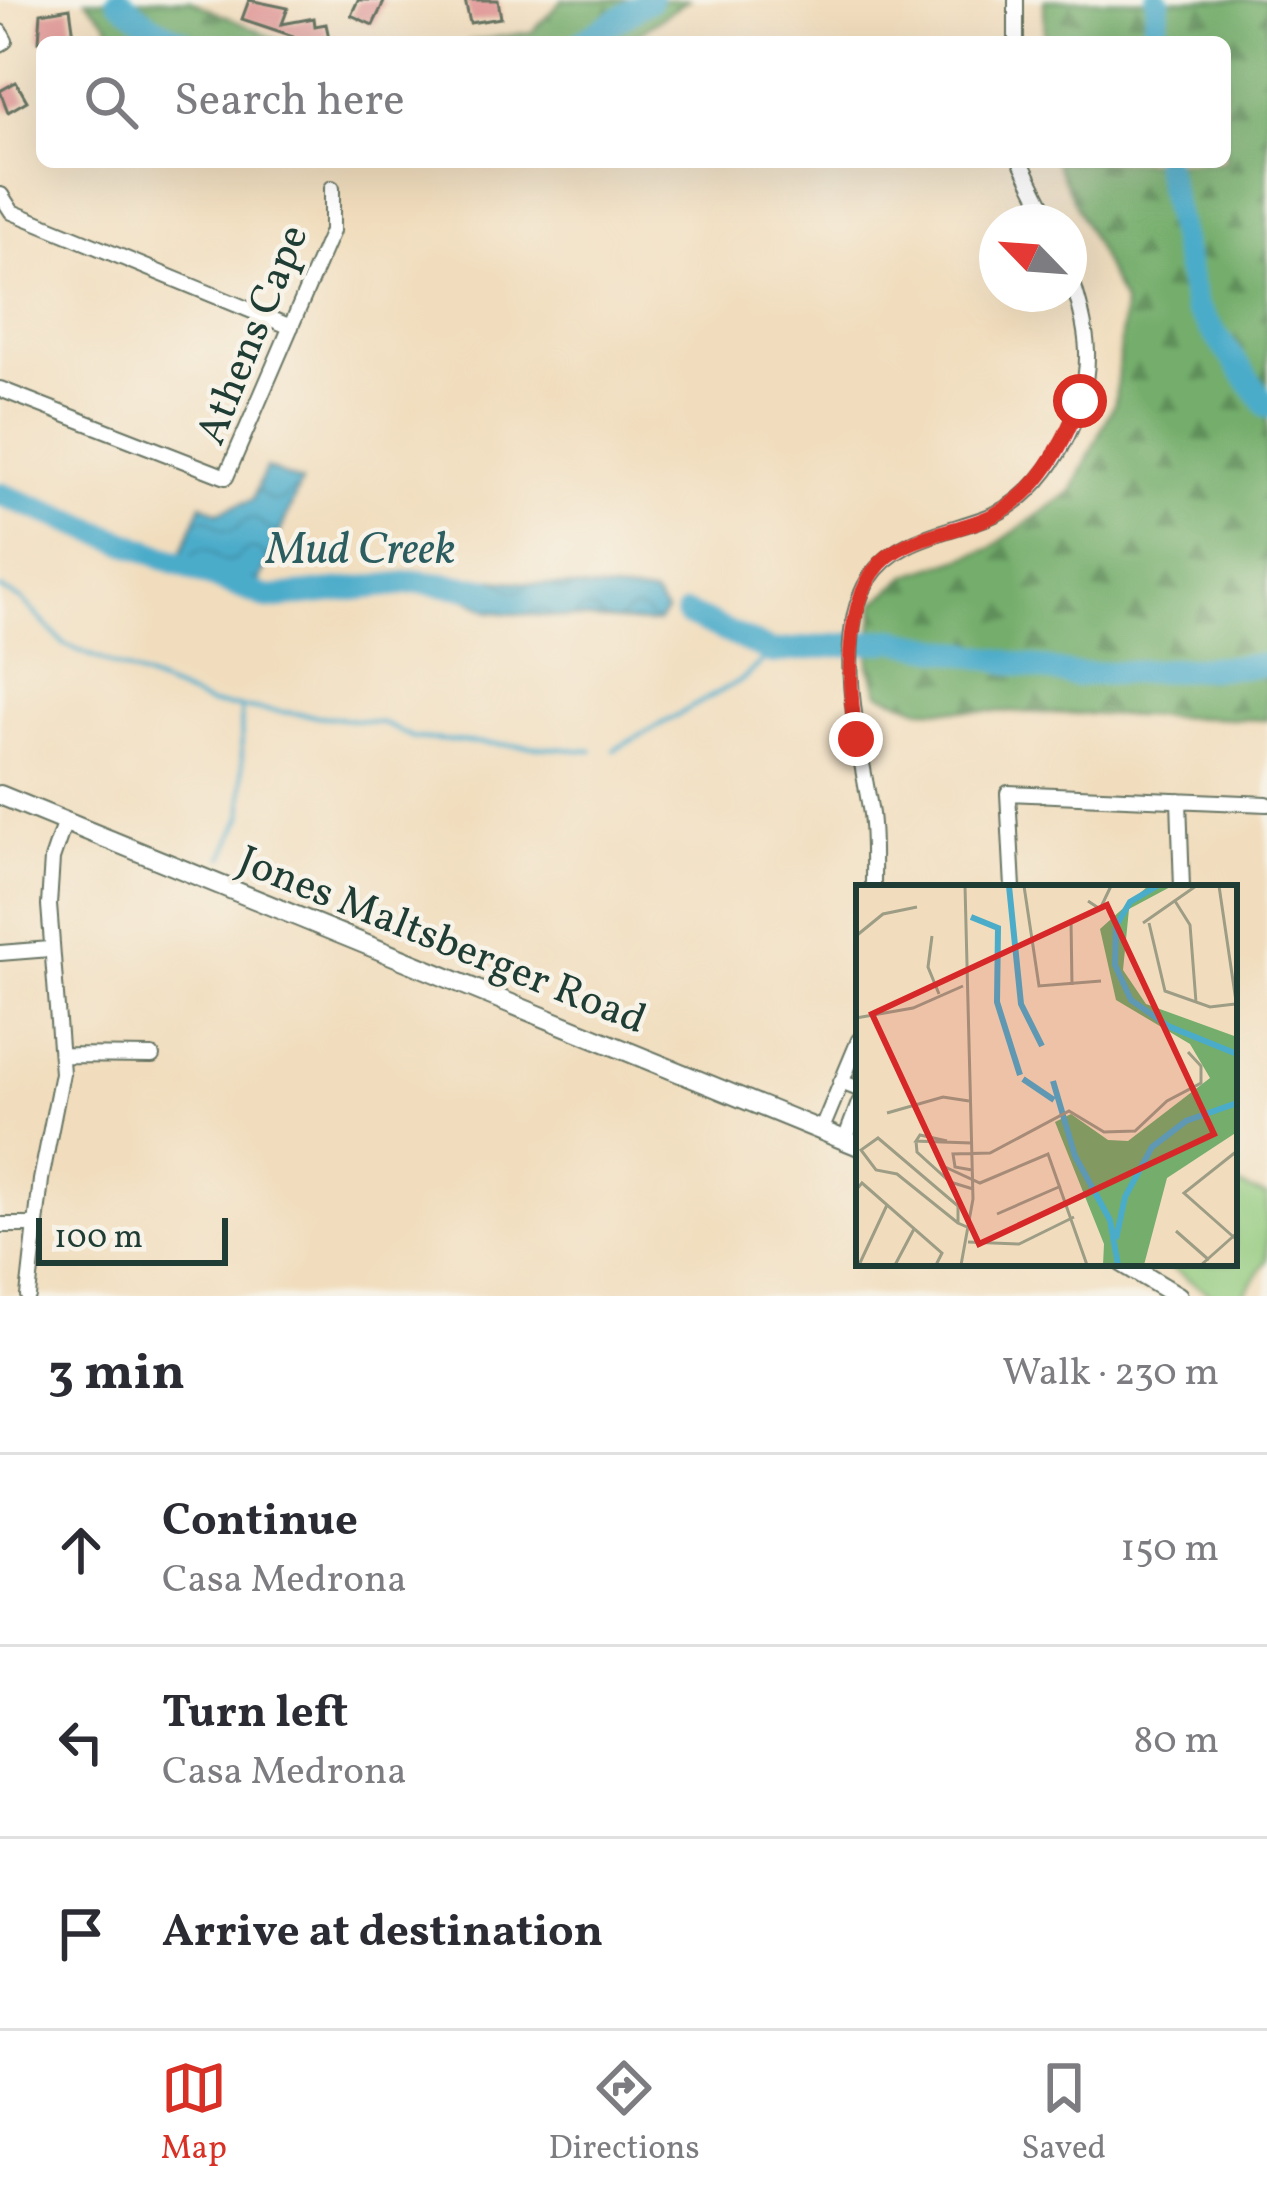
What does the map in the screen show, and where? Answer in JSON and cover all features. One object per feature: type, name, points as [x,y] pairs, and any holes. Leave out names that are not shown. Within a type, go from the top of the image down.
[{"type":"main road","name":"Jones Maltsberger Road","points":[[0,795],[852,1143]]},
{"type":"main road","points":[[1128,1266],[1178,1296]]},
{"type":"street","points":[[1016,0],[1016,36]]},
{"type":"street","points":[[0,32],[5,41],[0,44]]},
{"type":"street","points":[[1024,168],[1042,204]]},
{"type":"street","name":"Athens Cape","points":[[0,389],[226,477],[332,231],[332,188]]},
{"type":"street","points":[[1,195],[12,212],[292,327]]},
{"type":"street","points":[[873,885],[872,818],[850,700],[857,608],[868,580],[890,554],[995,515],[1026,491],[1064,445],[1080,401],[1087,352],[1078,312]]},
{"type":"street","points":[[1012,885],[1008,793],[1267,804]]},
{"type":"street","points":[[1179,800],[1182,885]]},
{"type":"street","points":[[28,1296],[63,1055],[50,949],[50,876],[64,821]]},
{"type":"street","points":[[0,953],[50,949]]},
{"type":"street","points":[[821,1131],[856,1047]]},
{"type":"street","points":[[63,1055],[152,1056]]},
{"type":"street","points":[[841,1082],[856,1088]]},
{"type":"street","points":[[0,1225],[36,1225]]},
{"type":"green space","points":[[86,0],[189,0],[269,36],[106,36],[109,25]]},
{"type":"green space","points":[[563,0],[688,0],[635,36],[506,36],[532,32]]},
{"type":"green space","points":[[1044,0],[1267,0],[1267,720],[921,709],[879,693],[869,665],[875,603],[908,575],[990,549],[1072,491],[1115,402],[1124,305],[1087,228],[1087,204],[1075,204],[1058,168],[1231,168],[1231,36],[1045,36]]},
{"type":"green space","points":[[1237,1185],[1267,1196],[1267,1260],[1243,1296],[1213,1296],[1168,1266],[1237,1266]]},
{"type":"water","points":[[266,468],[301,482],[257,587],[180,557],[202,504],[218,512],[252,500]]},
{"type":"water","points":[[474,578],[654,595],[666,612],[658,622],[648,623],[491,612],[458,594],[460,582]]},
{"type":"building","points":[[249,0],[288,8],[282,24],[314,18],[315,26],[326,24],[329,36],[293,36],[242,19]]},
{"type":"building","points":[[358,0],[385,0],[373,25],[351,15]]},
{"type":"building","points":[[465,0],[498,0],[501,18],[470,23]]},
{"type":"building","points":[[70,8],[74,36],[39,36],[41,13]]},
{"type":"building","points":[[16,82],[27,101],[8,112],[0,91]]},
{"type":"waterway","points":[[118,0],[171,36]]},
{"type":"waterway","points":[[591,36],[650,0]]},
{"type":"waterway","points":[[1155,36],[1158,0]]},
{"type":"waterway","points":[[1165,168],[1195,306],[1267,406]]},
{"type":"waterway","name":"Mud Creek","points":[[0,494],[268,598],[418,582],[487,590]]},
{"type":"waterway","points":[[0,589],[22,600],[65,645],[210,704],[381,723],[414,738],[592,751]]},
{"type":"waterway","name":"Mud Creek","points":[[687,614],[772,652],[894,640],[1074,675],[1267,665]]},
{"type":"waterway","points":[[614,750],[743,679],[772,652]]},
{"type":"waterway","points":[[224,857],[243,814],[241,708]]},
{"type":"route","points":[[856,739],[850,700],[857,608],[868,580],[890,554],[995,515],[1026,491],[1064,445],[1080,401]]}]
